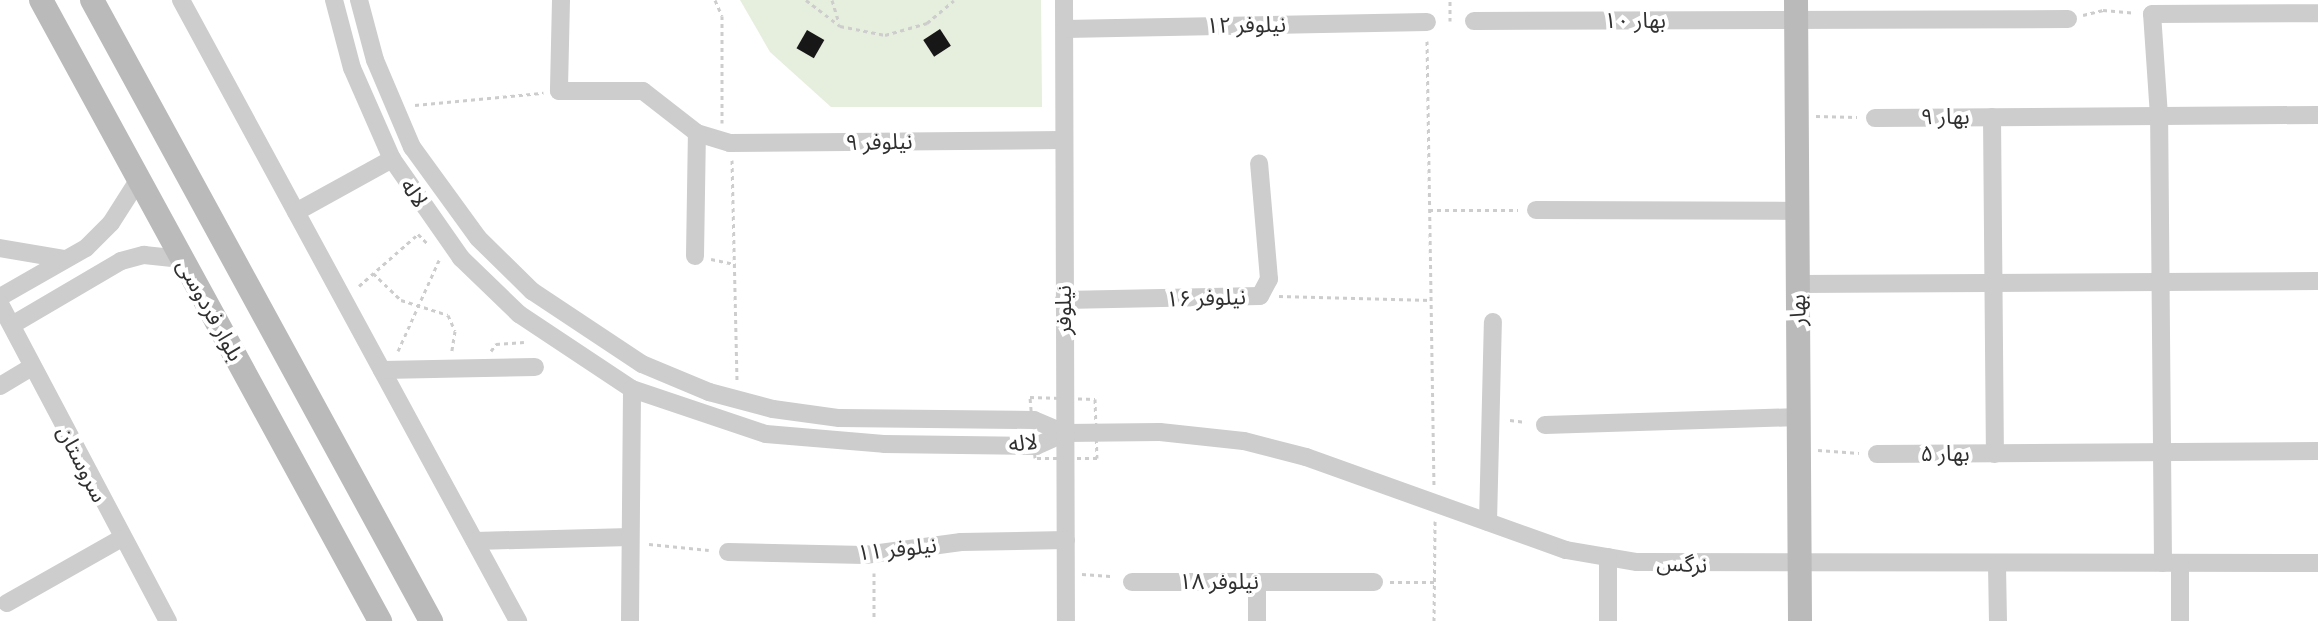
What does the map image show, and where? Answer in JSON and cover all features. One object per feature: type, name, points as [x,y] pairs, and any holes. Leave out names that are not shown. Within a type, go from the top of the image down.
[{"type":"main road","name":"بلوار فردوسی","points":[[41,0],[380,621]]},
{"type":"main road","name":"بلوار فردوسی","points":[[92,0],[431,621]]},
{"type":"main road","name":"بهار","points":[[1796,10],[1800,621]]},
{"type":"street","points":[[181,0],[518,621]]},
{"type":"street","name":"لاله","points":[[334,0],[352,68],[392,159],[461,258],[519,314],[632,389],[766,434],[839,443],[1036,446],[1065,433]]},
{"type":"street","name":"لاله","points":[[359,0],[395,107],[412,147],[478,238],[532,291],[642,364],[738,400],[839,418],[1034,420],[1065,433]]},
{"type":"street","points":[[561,0],[559,91],[643,91],[697,133],[695,256]]},
{"type":"street","name":"نیلوفر","points":[[1064,0],[1062,140],[1066,621]]},
{"type":"street","name":"بهار ۱۰","points":[[1474,21],[1796,10],[2068,19]]},
{"type":"street","points":[[2180,621],[2171,564],[2162,453],[2159,116],[2152,14],[2318,13]]},
{"type":"street","name":"نیلوفر ۱۲","points":[[1065,29],[1427,22]]},
{"type":"street","name":"بهار ۹","points":[[1875,118],[2318,115]]},
{"type":"street","points":[[1992,117],[1995,454]]},
{"type":"street","name":"نیلوفر ۹","points":[[697,133],[730,143],[1062,140]]},
{"type":"street","points":[[296,212],[392,159]]},
{"type":"street","name":"نیلوفر ۱۶","points":[[1064,300],[1260,296],[1269,279],[1259,163]]},
{"type":"street","points":[[0,297],[68,259],[111,223],[139,179]]},
{"type":"street","points":[[1536,210],[1797,211]]},
{"type":"street","points":[[0,248],[35,258],[68,259]]},
{"type":"street","points":[[12,325],[121,261],[144,255],[182,259]]},
{"type":"street","points":[[1798,284],[2318,281]]},
{"type":"street","name":"سروستان","points":[[0,304],[120,539],[168,621]]},
{"type":"street","points":[[1488,522],[1493,322]]},
{"type":"street","points":[[0,386],[32,367]]},
{"type":"street","points":[[382,370],[535,367]]},
{"type":"street","points":[[630,621],[632,389]]},
{"type":"street","points":[[1545,425],[1799,417]]},
{"type":"street","name":"نرگس","points":[[1065,433],[1160,432],[1244,441],[1306,457],[1566,550],[1608,557],[1800,566],[2318,563]]},
{"type":"street","name":"بهار ۵","points":[[1877,454],[2318,451]]},
{"type":"street","points":[[475,541],[630,537]]},
{"type":"street","points":[[7,603],[120,539]]},
{"type":"street","name":"نیلوفر ۱۱","points":[[728,552],[874,554],[961,542],[1066,540]]},
{"type":"street","points":[[1608,557],[1608,621]]},
{"type":"street","points":[[1997,565],[1998,621]]},
{"type":"street","name":"نیلوفر ۱۸","points":[[1132,582],[1374,582]]},
{"type":"street","points":[[1257,582],[1257,621]]},
{"type":"path","points":[[715,0],[722,16],[722,129],[730,143],[738,400]]},
{"type":"path","points":[[806,0],[840,26],[870,34],[901,33],[927,23],[954,0]]},
{"type":"path","points":[[832,0],[840,26]]},
{"type":"path","points":[[1450,0],[1450,21]]},
{"type":"path","points":[[2068,19],[2103,10],[2152,14]]},
{"type":"path","points":[[1434,621],[1427,22],[1474,21]]},
{"type":"path","points":[[395,107],[559,91]]},
{"type":"path","points":[[1796,115],[1875,118]]},
{"type":"path","points":[[1429,210],[1536,210]]},
{"type":"path","points":[[366,299],[358,285],[418,234],[451,268]]},
{"type":"path","points":[[695,256],[735,264]]},
{"type":"path","points":[[396,355],[441,257]]},
{"type":"path","points":[[373,273],[392,294],[448,315],[455,331],[452,355]]},
{"type":"path","points":[[1260,296],[1431,300]]},
{"type":"path","points":[[488,355],[496,344],[524,342],[514,331]]},
{"type":"path","points":[[388,341],[396,355]]},
{"type":"path","points":[[396,355],[410,355]]},
{"type":"path","points":[[438,355],[464,355]]},
{"type":"path","points":[[1491,417],[1545,425]]},
{"type":"path","points":[[1799,449],[1877,454]]},
{"type":"path","points":[[630,537],[648,544],[728,552]]},
{"type":"path","points":[[874,554],[874,621]]},
{"type":"path","points":[[1066,573],[1132,582]]},
{"type":"path","points":[[1374,582],[1434,582]]},
{"type":"green space","points":[[740,0],[1041,0],[1042,107],[831,107],[770,52]]},
{"type":"building","points":[[940,29],[951,46],[934,57],[923,40]]},
{"type":"building","points":[[807,30],[824,40],[814,58],[796,48]]}]
